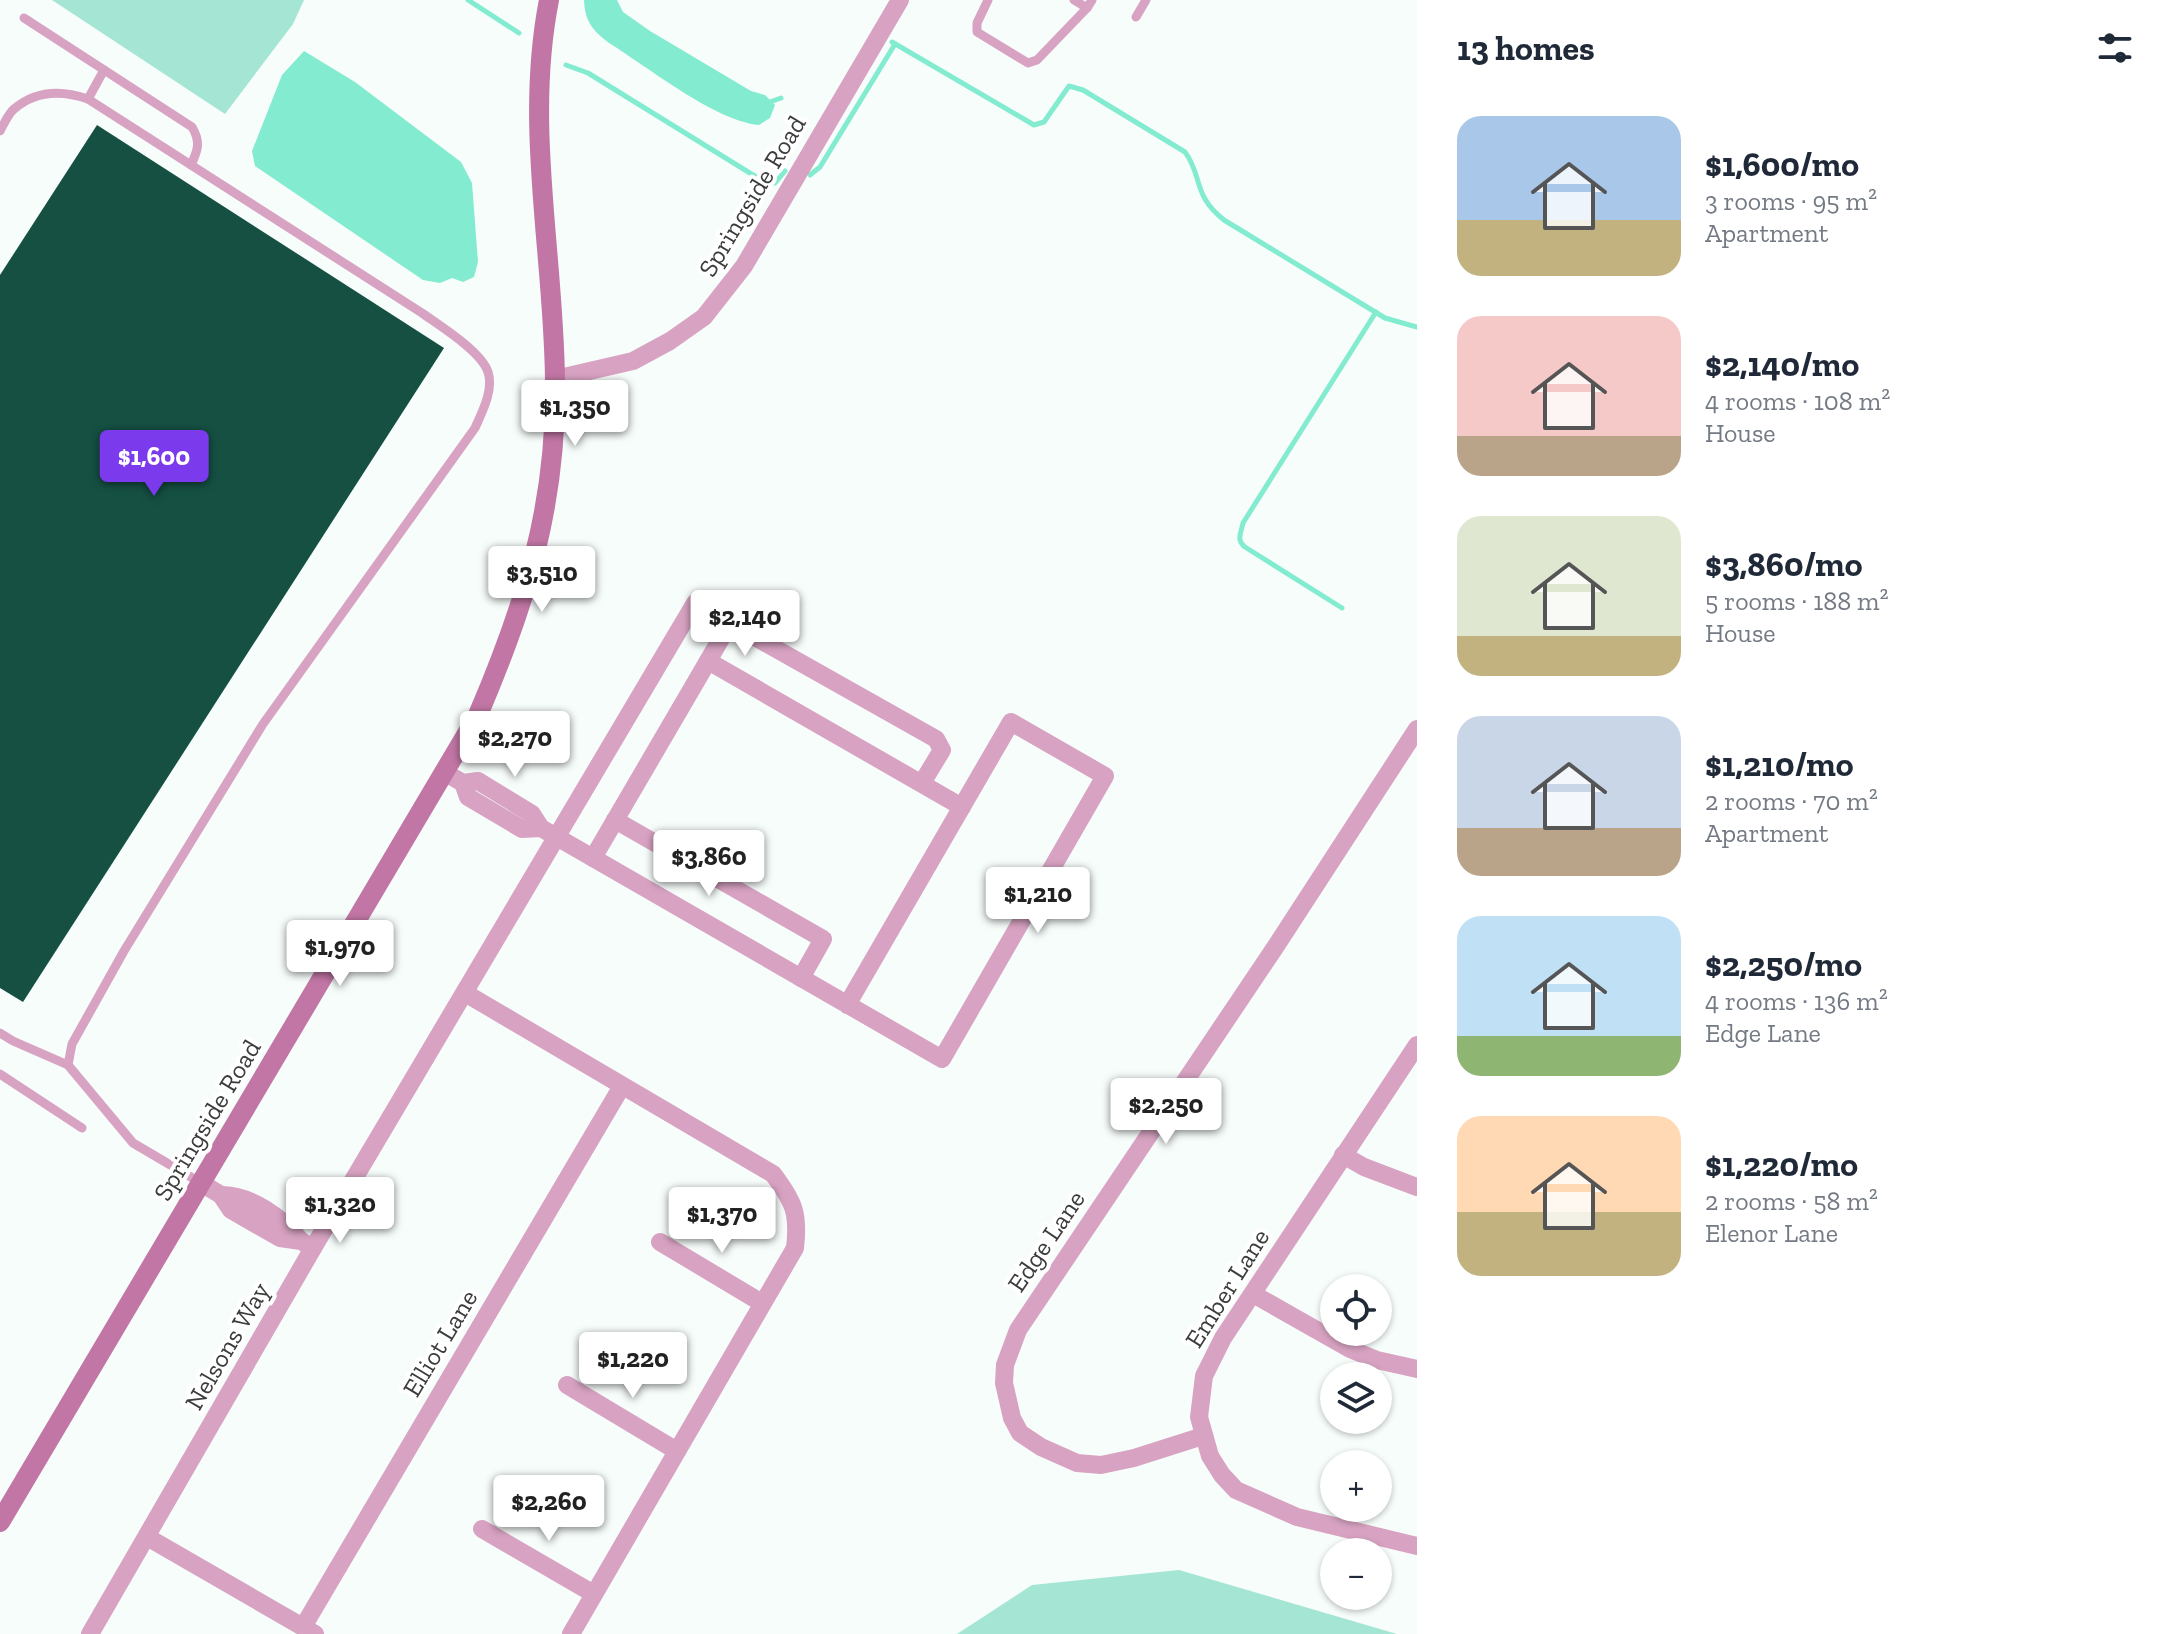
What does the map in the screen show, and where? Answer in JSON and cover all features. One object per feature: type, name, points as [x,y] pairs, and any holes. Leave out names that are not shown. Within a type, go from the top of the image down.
[{"type":"main road","name":"Springside Road","points":[[0,1522],[478,715],[506,651],[527,589],[544,521],[555,431],[555,379],[539,117],[543,27],[549,0]]},
{"type":"street","name":"Springside Road","points":[[555,379],[633,361],[670,341],[704,317],[744,266],[900,0]]},
{"type":"street","name":"Nelsons Way","points":[[90,1634],[147,1537],[307,1245],[465,993],[549,833],[695,603],[730,623]]},
{"type":"street","points":[[593,858],[730,623],[936,739],[942,750],[922,783]]},
{"type":"street","points":[[708,661],[962,807]]},
{"type":"street","points":[[444,772],[463,783],[468,797],[522,829],[549,833],[847,1005],[942,1059],[1105,776],[1011,722],[847,1005]]},
{"type":"street","name":"Edge Lane","points":[[1203,1436],[1101,1465],[1077,1463],[1060,1457],[1020,1433],[1007,1398],[1005,1365],[1018,1330],[1276,946],[1417,729]]},
{"type":"street","points":[[615,820],[823,939],[801,978]]},
{"type":"street","points":[[465,993],[773,1174],[788,1195],[798,1222],[795,1248],[571,1634]]},
{"type":"street","name":"Ember Lane","points":[[1417,1045],[1223,1338],[1204,1376],[1199,1417],[1210,1456],[1236,1490],[1297,1517],[1417,1546]]},
{"type":"street","name":"Elliot Lane","points":[[309,1630],[622,1086]]},
{"type":"street","points":[[1343,1155],[1364,1167],[1417,1187]]},
{"type":"street","points":[[201,1183],[221,1195],[231,1210],[280,1238],[307,1245]]},
{"type":"street","points":[[660,1242],[762,1303]]},
{"type":"street","points":[[1253,1294],[1350,1349],[1377,1360],[1417,1369]]},
{"type":"street","points":[[567,1385],[677,1451]]},
{"type":"street","points":[[482,1529],[594,1594]]},
{"type":"street","points":[[147,1537],[309,1630]]},
{"type":"lane","points":[[988,0],[977,23],[977,32],[1028,63],[1037,60],[1089,4],[1074,0]]},
{"type":"lane","points":[[1136,17],[1146,0]]},
{"type":"lane","points":[[24,18],[192,127],[199,139],[191,165]]},
{"type":"lane","points":[[88,99],[104,70]]},
{"type":"lane","points":[[0,131],[13,109],[43,93],[70,93],[88,99],[422,313],[470,348],[488,373],[488,397],[475,428],[263,724],[124,951],[72,1044],[68,1065]]},
{"type":"lane","points":[[1,1036],[68,1065],[133,1143],[201,1183]]},
{"type":"lane","points":[[0,1074],[82,1128]]},
{"type":"shaded area","points":[[52,0],[304,0],[293,24],[225,114]]},
{"type":"shaded area","points":[[584,0],[617,0],[623,12],[650,31],[751,91],[765,95],[775,105],[770,118],[759,125],[742,121],[722,114],[682,92],[598,34],[590,24]]},
{"type":"shaded area","points":[[304,51],[355,82],[461,162],[472,183],[478,262],[474,277],[463,282],[452,278],[440,283],[423,280],[255,166],[252,151],[282,75]]},
{"type":"shaded area","points":[[1179,1570],[1397,1634],[957,1634],[1032,1585]]},
{"type":"building","points":[[97,125],[444,348],[23,1002],[0,988],[0,275]]},
{"type":"waterway","points":[[468,0],[519,33]]},
{"type":"waterway","points":[[892,42],[1034,125],[1044,122],[1069,86],[1083,90],[1185,152],[1202,194],[1224,220],[1385,318],[1417,327]]},
{"type":"waterway","points":[[810,175],[820,167],[895,44]]},
{"type":"waterway","points":[[566,65],[588,73],[766,183],[775,183],[785,171]]},
{"type":"waterway","points":[[767,103],[781,98]]},
{"type":"waterway","points":[[1342,608],[1245,547],[1240,536],[1243,523],[1376,312]]}]
